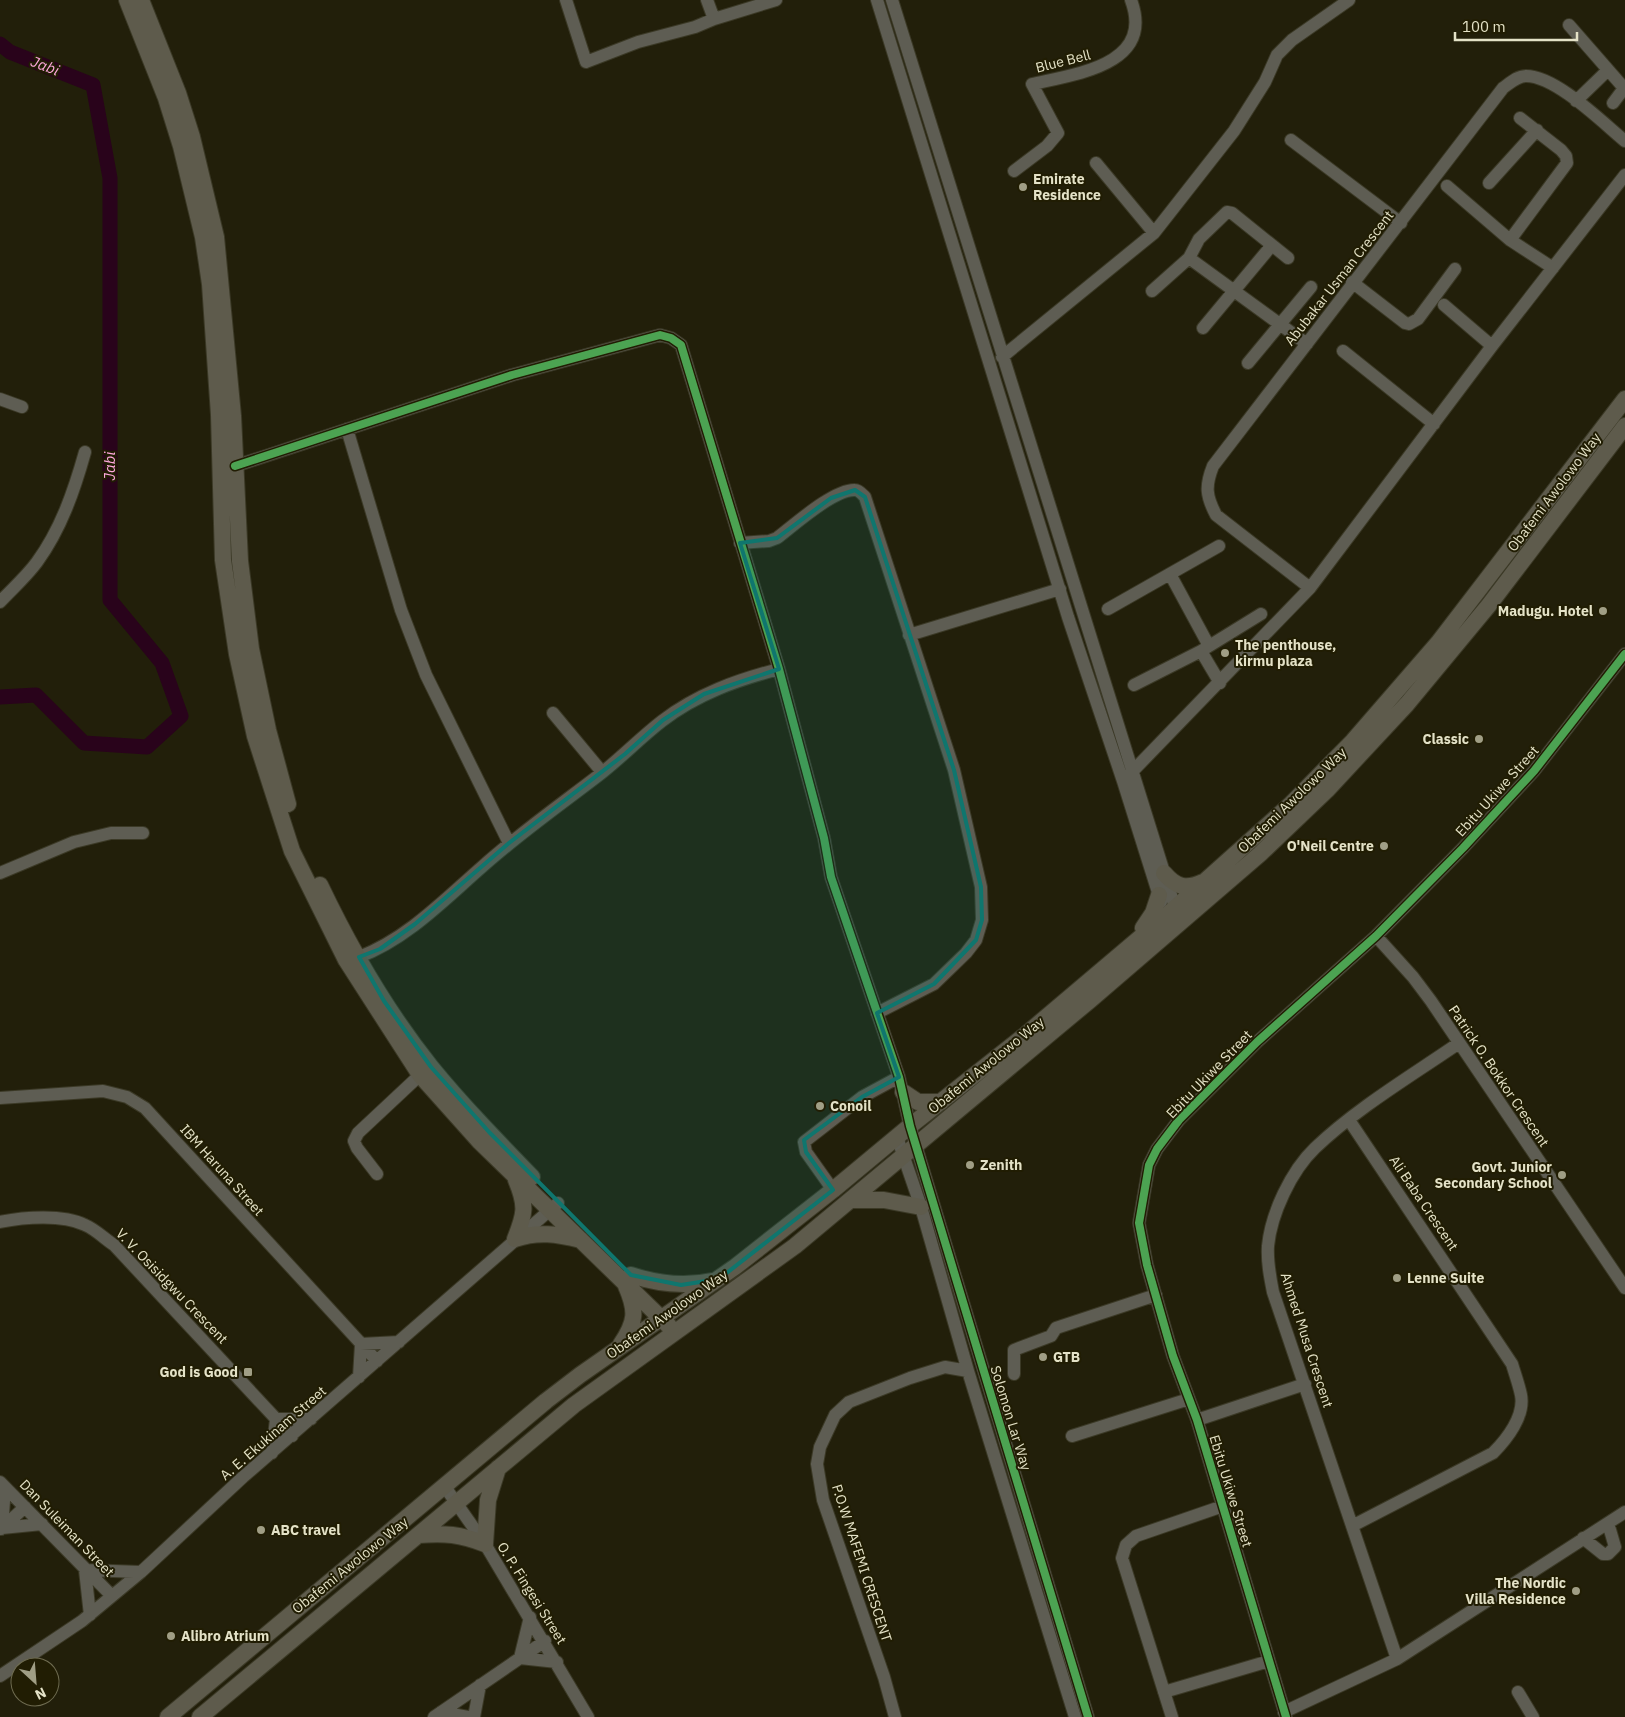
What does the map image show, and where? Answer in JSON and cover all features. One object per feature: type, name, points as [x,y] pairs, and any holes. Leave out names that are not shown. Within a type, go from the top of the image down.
[{"type":"main road","points":[[127,0],[146,45],[176,130],[203,237],[210,284],[219,415],[223,560],[237,654],[255,736],[288,823],[326,898],[384,1001],[431,1067],[582,1240],[628,1278],[681,1285],[719,1279]]},
{"type":"main road","points":[[141,0],[178,93],[192,137],[216,237],[222,281],[240,560],[251,648],[288,823],[292,851],[346,960],[420,1075],[479,1141],[514,1174],[554,1206],[681,1330]]},
{"type":"main road","name":"Obafemi Awolowo Way","points":[[168,1717],[546,1401],[719,1279],[1024,1036],[1126,950],[1173,919],[1205,881],[1322,773],[1414,672],[1485,584],[1625,400]]},
{"type":"main road","name":"Obafemi Awolowo Way","points":[[200,1717],[574,1404],[765,1270],[851,1200],[1173,919],[1294,822],[1407,704],[1489,605],[1625,426]]},
{"type":"main road","points":[[1164,872],[1172,882],[1181,887],[1193,886],[1205,881]]},
{"type":"main road","points":[[1126,950],[1153,913],[1159,894]]},
{"type":"main road","points":[[901,1084],[918,1102],[941,1102]]},
{"type":"main road","points":[[514,1174],[524,1203],[524,1218],[514,1239]]},
{"type":"main road","points":[[851,1200],[884,1200],[921,1207]]},
{"type":"main road","points":[[514,1239],[530,1234],[543,1233],[582,1240]]},
{"type":"main road","points":[[620,1347],[630,1331],[634,1317],[634,1303],[628,1278]]},
{"type":"main road","points":[[418,1535],[443,1533],[462,1535],[485,1544],[488,1500],[498,1468]]},
{"type":"street","points":[[566,0],[586,62],[638,42],[695,27],[714,19],[776,0]]},
{"type":"street","points":[[707,0],[714,19]]},
{"type":"street","points":[[877,0],[1060,589],[1164,872],[1173,919]]},
{"type":"street","points":[[892,0],[1128,777],[1159,894],[1173,919]]},
{"type":"street","name":"Blue Bell","points":[[1014,171],[1048,146],[1058,133],[1032,84],[1102,66],[1123,54],[1134,36],[1135,13],[1130,0]]},
{"type":"street","points":[[1002,357],[1154,233],[1178,206],[1234,131],[1268,76],[1277,55],[1292,40],[1349,0]]},
{"type":"street","points":[[1569,25],[1625,88],[1613,102]]},
{"type":"street","points":[[1576,101],[1608,70]]},
{"type":"street","name":"Abubakar Usman Crescent","points":[[1310,588],[1216,515],[1208,500],[1208,480],[1213,466],[1352,282],[1400,223],[1503,88],[1515,78],[1525,75],[1553,82],[1625,141]]},
{"type":"street","points":[[1510,240],[1567,162],[1566,156],[1561,150],[1520,118]]},
{"type":"street","points":[[1489,183],[1537,130]]},
{"type":"street","points":[[1290,140],[1400,223]]},
{"type":"street","points":[[1096,163],[1154,233]]},
{"type":"street","points":[[1128,777],[1310,588],[1492,346],[1625,175]]},
{"type":"street","points":[[1447,186],[1510,240],[1553,268]]},
{"type":"street","points":[[1152,291],[1190,258],[1199,239],[1226,212],[1232,213],[1288,258]]},
{"type":"street","points":[[1203,328],[1235,292],[1272,245]]},
{"type":"street","points":[[1190,258],[1307,344]]},
{"type":"street","points":[[1352,282],[1410,324],[1418,319],[1455,269]]},
{"type":"street","points":[[1248,364],[1311,287]]},
{"type":"street","points":[[1444,305],[1492,346]]},
{"type":"street","name":"Solomon Lar Way","points":[[235,466],[512,375],[660,335],[665,335],[681,345],[779,669],[824,838],[831,877],[901,1084],[910,1126],[910,1150],[921,1207],[959,1340],[1076,1717]]},
{"type":"street","points":[[1343,351],[1434,424]]},
{"type":"street","points":[[0,399],[22,407]]},
{"type":"street","points":[[347,429],[401,610],[426,675],[509,843]]},
{"type":"street","points":[[0,602],[36,564],[54,535],[74,490],[85,452]]},
{"type":"street","points":[[740,544],[769,541],[777,538],[831,498],[855,490],[861,492],[865,497],[954,770],[981,887],[982,920],[976,940],[951,969],[934,984],[877,1013]]},
{"type":"street","points":[[1108,609],[1219,546]]},
{"type":"street","points":[[1170,574],[1220,683]]},
{"type":"street","points":[[909,635],[1060,589]]},
{"type":"street","points":[[1134,685],[1205,648],[1262,614]]},
{"type":"street","name":"Ebitu Ukiwe Street","points":[[1285,1714],[1197,1420],[1173,1356],[1156,1295],[1139,1223],[1149,1165],[1157,1149],[1179,1120],[1257,1042],[1376,936],[1428,884],[1534,771],[1625,654]]},
{"type":"street","points":[[359,957],[380,949],[416,924],[509,843],[602,772],[663,720],[704,694],[739,680],[779,669]]},
{"type":"street","points":[[553,713],[602,772]]},
{"type":"street","points":[[0,873],[74,842],[111,833],[143,833]]},
{"type":"street","name":"Patrick O. Bokkor Crescent","points":[[1376,936],[1413,977],[1625,1288]]},
{"type":"street","name":"Ahmed Musa Crescent","points":[[1397,1659],[1273,1292],[1268,1265],[1268,1246],[1273,1224],[1295,1174],[1314,1149],[1349,1120],[1459,1043]]},
{"type":"street","points":[[377,1174],[357,1148],[354,1141],[358,1133],[420,1075]]},
{"type":"street","points":[[833,1190],[806,1152],[804,1142],[862,1097],[901,1084]]},
{"type":"street","name":"IBM Haruna Street","points":[[0,1098],[103,1090],[127,1097],[145,1108],[377,1362]]},
{"type":"street","name":"Ali Baba Crescent","points":[[1349,1120],[1512,1364],[1522,1396],[1517,1417],[1508,1437],[1493,1454],[1352,1526]]},
{"type":"street","name":"Solomon Lar Way","points":[[897,1137],[910,1150],[1088,1717]]},
{"type":"street","name":"A. E. Ekukinam Street","points":[[0,1676],[90,1615],[141,1572],[272,1453],[514,1239],[554,1206]]},
{"type":"street","name":"V. V. Osisidgwu Crescent","points":[[0,1222],[23,1217],[53,1218],[85,1224],[114,1245],[292,1436]]},
{"type":"street","points":[[1014,1374],[1014,1350],[1051,1336],[1056,1328],[1156,1295]]},
{"type":"street","points":[[945,1368],[952,1361],[959,1340]]},
{"type":"street","points":[[359,1378],[361,1344],[399,1342]]},
{"type":"street","name":"P.O.W MAFEMI CRESCENT","points":[[896,1717],[823,1500],[817,1464],[827,1429],[835,1414],[849,1402],[910,1378],[945,1368],[958,1368],[968,1371]]},
{"type":"street","points":[[1197,1420],[1305,1384]]},
{"type":"street","points":[[1072,1436],[1189,1399]]},
{"type":"street","points":[[272,1453],[276,1419],[311,1419]]},
{"type":"street","points":[[1,1529],[3,1484]]},
{"type":"street","name":"Dan Suleiman Street","points":[[3,1484],[112,1596]]},
{"type":"street","name":"O. P. Fingesi Street","points":[[445,1487],[485,1544],[545,1641],[588,1717]]},
{"type":"street","points":[[1172,1717],[1122,1558],[1126,1545],[1136,1536],[1223,1506]]},
{"type":"street","points":[[1,1529],[25,1507]]},
{"type":"street","points":[[1285,1714],[1397,1659],[1625,1512]]},
{"type":"street","points":[[1583,1538],[1603,1554],[1608,1554],[1615,1547],[1608,1523]]},
{"type":"street","points":[[1,1529],[42,1524]]},
{"type":"street","points":[[90,1615],[86,1570],[141,1572]]},
{"type":"street","points":[[520,1658],[530,1617]]},
{"type":"street","points":[[437,1715],[545,1641]]},
{"type":"street","points":[[520,1658],[557,1662]]},
{"type":"street","points":[[1164,1692],[1269,1662]]},
{"type":"street","points":[[473,1717],[480,1685]]},
{"type":"street","points":[[1518,1692],[1533,1717]]},
{"type":"street","points":[[461,1698],[473,1717]]},
{"type":"street","points":[[437,1715],[468,1717]]},
{"type":"highlighted area","points":[[855,490],[865,497],[954,770],[981,887],[982,920],[976,940],[934,984],[877,1013],[899,1077],[862,1097],[804,1140],[806,1152],[833,1190],[719,1279],[681,1285],[631,1275],[489,1132],[431,1067],[384,1001],[359,957],[380,949],[415,924],[509,843],[625,754],[663,720],[704,694],[779,669],[740,543],[777,538],[831,498]]},
{"type":"waterway","name":"Jabi","points":[[0,44],[10,52],[93,85],[110,178],[110,600],[162,663],[181,716],[147,747],[84,743],[36,695],[0,697]]},
{"type":"cycle path","points":[[235,466],[512,375],[660,335],[671,338],[681,345],[779,669],[824,838],[831,877],[899,1077],[910,1126],[1088,1717]]},
{"type":"cycle path","points":[[1286,1717],[1197,1420],[1173,1356],[1147,1265],[1139,1223],[1149,1165],[1157,1149],[1179,1120],[1257,1042],[1376,936],[1463,848],[1534,771],[1625,654]]},
{"type":"place","name":"Emirate Residence","points":[[1023,187]]},
{"type":"place","name":"Madugu. Hotel","points":[[1603,611]]},
{"type":"place","name":"The penthouse, kirmu plaza","points":[[1225,653]]},
{"type":"place","name":"Classic","points":[[1479,739]]},
{"type":"place","name":"O'Neil Centre","points":[[1384,846]]},
{"type":"place","name":"Conoil","points":[[820,1106]]},
{"type":"place","name":"Zenith","points":[[970,1165]]},
{"type":"place","name":"Govt. Junior Secondary School","points":[[1562,1175]]},
{"type":"place","name":"Lenne Suite","points":[[1397,1278]]},
{"type":"place","name":"GTB","points":[[1043,1357]]},
{"type":"place","name":"God is Good","points":[[248,1372]]},
{"type":"place","name":"ABC travel","points":[[261,1530]]},
{"type":"place","name":"The Nordic Villa Residence","points":[[1576,1591]]},
{"type":"place","name":"Alibro Atrium","points":[[171,1636]]}]
